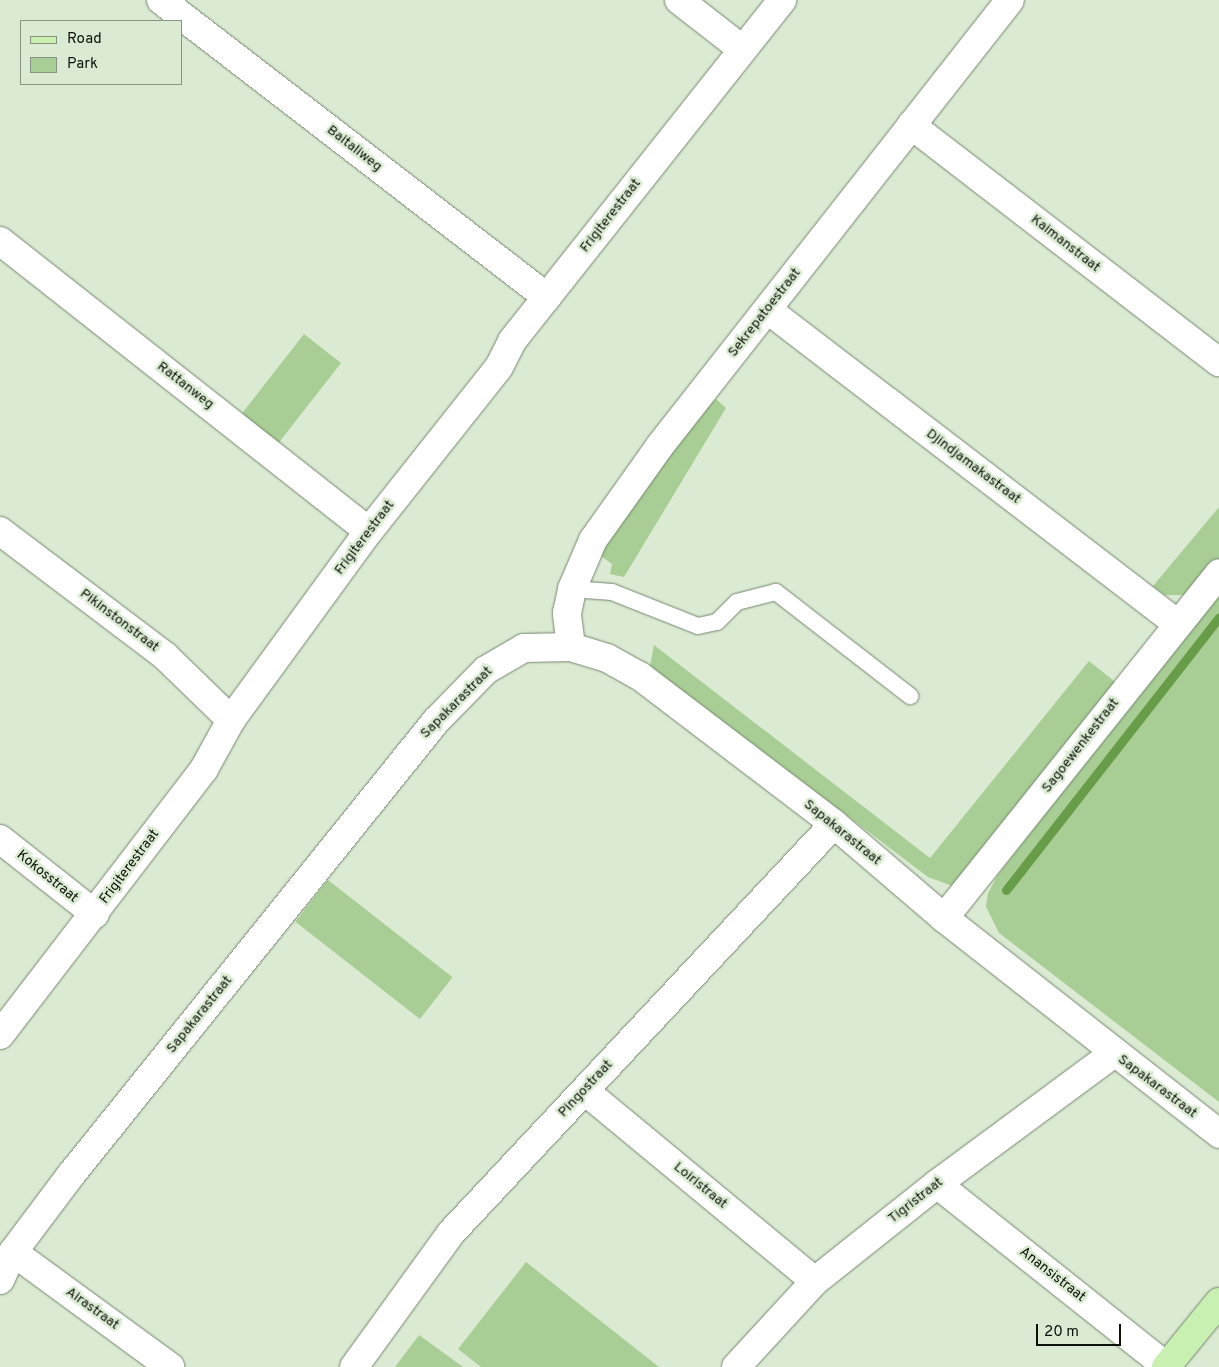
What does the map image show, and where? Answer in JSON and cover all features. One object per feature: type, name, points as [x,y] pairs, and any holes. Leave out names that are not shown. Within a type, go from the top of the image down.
[{"type":"main road","points":[[1166,1367],[1219,1302]]},
{"type":"street","name":"Baitaliweg","points":[[161,0],[547,297]]},
{"type":"street","points":[[679,0],[742,49]]},
{"type":"street","name":"Frigiterestraat","points":[[0,1035],[95,914],[204,769],[231,720],[369,531],[499,367],[512,341],[782,0]]},
{"type":"street","name":"Sekrepatoestraat","points":[[571,647],[567,613],[572,588],[593,540],[659,447],[1010,0]]},
{"type":"street","name":"Kaimanstraat","points":[[911,125],[1219,362]]},
{"type":"street","name":"Rattanweg","points":[[0,241],[369,531]]},
{"type":"street","name":"Djindjamakastraat","points":[[768,310],[1178,624]]},
{"type":"street","name":"Pikinstonstraat","points":[[0,530],[164,656],[231,720]]},
{"type":"street","name":"Sagoewenkestraat","points":[[944,918],[1219,573]]},
{"type":"street","name":"Sapakarastraat","points":[[0,1280],[13,1252],[76,1168],[436,720],[486,670],[524,648],[571,647],[607,658],[640,676],[834,824],[944,918],[1113,1054],[1219,1134]]},
{"type":"street","name":"Pingostraat","points":[[354,1367],[451,1233],[834,824]]},
{"type":"street","name":"Kokosstraat","points":[[0,839],[95,914]]},
{"type":"street","name":"Tigristraat","points":[[736,1367],[815,1281],[937,1184],[1113,1054]]},
{"type":"street","name":"Loiristraat","points":[[585,1091],[815,1281]]},
{"type":"street","name":"Anansistraat","points":[[937,1184],[1166,1367]]},
{"type":"street","name":"Airastraat","points":[[13,1252],[170,1367]]},
{"type":"lane","points":[[572,588],[612,592],[698,626],[717,622],[737,602],[776,592],[910,696]]},
{"type":"green space","points":[[304,334],[341,363],[276,446],[239,418]]},
{"type":"green space","points":[[716,399],[726,408],[624,577],[610,574],[612,564],[601,556],[604,545],[700,414]]},
{"type":"green space","points":[[1219,507],[1219,560],[1184,595],[1165,595],[1153,586]]},
{"type":"green space","points":[[1219,588],[1219,1102],[999,933],[986,907],[988,893],[998,875]]},
{"type":"green space","points":[[654,645],[930,858],[1089,661],[1119,685],[958,888],[928,877],[650,666]]},
{"type":"green space","points":[[328,880],[453,977],[420,1019],[295,922]]},
{"type":"green space","points":[[526,1262],[659,1367],[481,1367],[458,1349]]},
{"type":"green space","points":[[419,1335],[463,1367],[395,1367]]},
{"type":"waterway","points":[[1006,890],[1219,617]]}]
